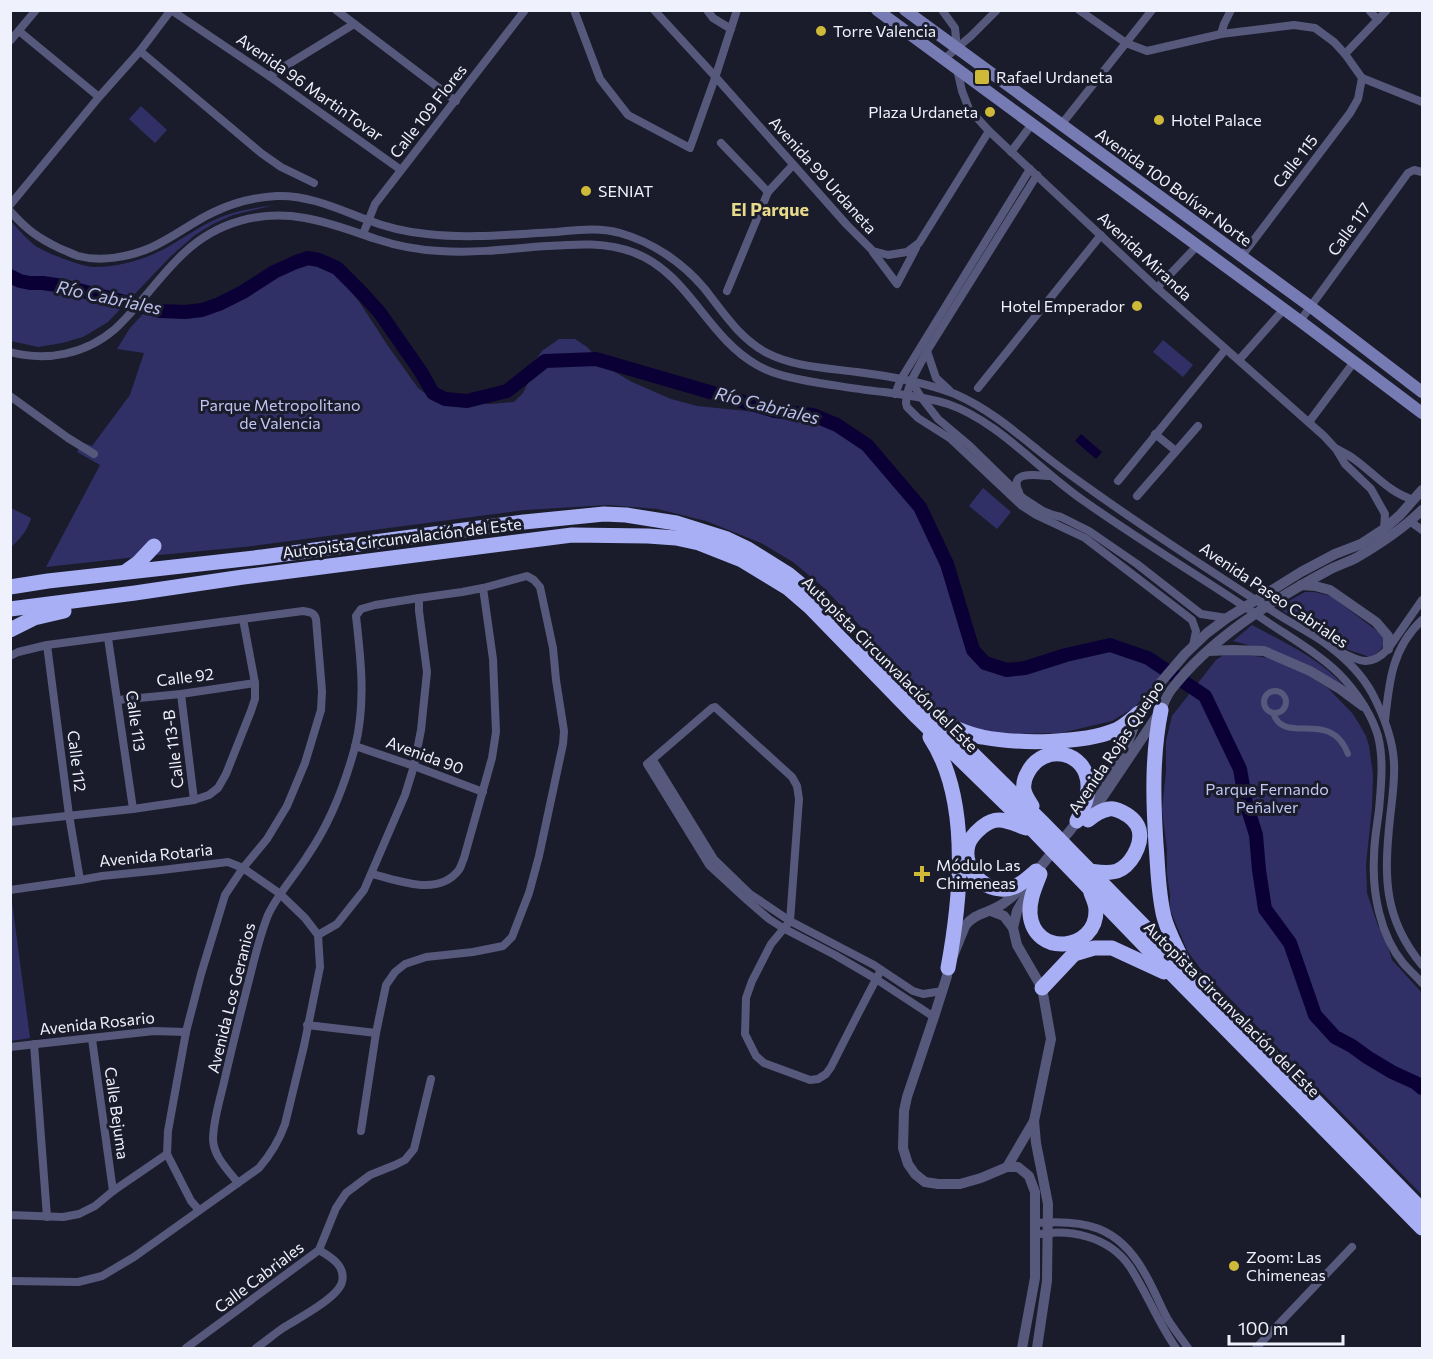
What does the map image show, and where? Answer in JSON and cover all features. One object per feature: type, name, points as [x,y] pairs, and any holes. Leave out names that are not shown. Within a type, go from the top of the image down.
[{"type":"highway","name":"Autopista Circunvalación del Este","points":[[10,587],[583,515],[626,515],[676,523],[727,539],[788,574],[811,593],[939,721],[1039,827],[1090,890],[1183,975],[1422,1210]]},
{"type":"highway","name":"Autopista Circunvalación del Este","points":[[10,609],[572,535],[676,538],[699,543],[742,560],[788,588],[834,631],[917,717],[1089,870],[1183,975],[1422,1228]]},
{"type":"highway","points":[[124,572],[139,562],[154,546],[152,554],[154,559],[166,568]]},
{"type":"highway","points":[[10,577],[48,581]]},
{"type":"highway","points":[[10,630],[34,618],[135,593]]},
{"type":"highway","points":[[1161,710],[1157,730],[1153,808],[1158,875],[1165,918],[1183,975]]},
{"type":"highway","points":[[939,721],[980,737],[1008,740],[1060,740],[1080,738],[1117,729],[1139,714]]},
{"type":"highway","points":[[917,717],[939,750],[955,799],[959,848],[958,903],[948,968]]},
{"type":"highway","points":[[1039,827],[1024,792],[1024,783],[1032,765],[1045,755],[1057,753],[1073,758],[1085,770],[1089,787],[1083,822]]},
{"type":"highway","points":[[1083,822],[1099,812],[1117,809],[1137,824],[1140,831],[1140,842],[1132,859],[1124,867],[1107,873],[1089,870]]},
{"type":"highway","points":[[1038,872],[1016,887],[992,888],[978,878],[972,870],[967,852],[968,845],[979,830],[987,823],[997,819],[1039,827]]},
{"type":"highway","points":[[1038,872],[1030,915],[1037,932],[1054,944],[1065,945],[1075,942],[1091,928],[1095,921],[1096,909],[1090,890]]},
{"type":"highway","points":[[1042,988],[1074,954],[1094,948],[1112,948],[1151,965],[1183,975]]},
{"type":"main road","name":"Avenida 100 Bolívar Norte","points":[[877,10],[1300,321]]},
{"type":"main road","name":"Avenida 100 Bolívar Norte","points":[[905,10],[1311,307],[1422,392]]},
{"type":"main road","points":[[1300,321],[1422,413]]},
{"type":"street","points":[[10,41],[36,10]]},
{"type":"street","points":[[336,10],[456,100]]},
{"type":"street","name":"Calle 109 Flores","points":[[363,234],[375,204],[525,10]]},
{"type":"street","points":[[574,10],[600,79],[628,115],[689,148],[715,78],[736,10]]},
{"type":"street","name":"Avenida 99 Urdaneta","points":[[654,10],[873,251],[888,255],[907,252],[919,243]]},
{"type":"street","points":[[707,10],[713,18],[731,29]]},
{"type":"street","points":[[942,10],[955,28],[957,49]]},
{"type":"street","points":[[943,60],[997,10]]},
{"type":"street","points":[[1079,10],[1126,44],[1147,51],[1221,34],[1294,25],[1315,28],[1334,42],[1362,78],[1421,99]]},
{"type":"street","points":[[1061,125],[1152,10]]},
{"type":"street","points":[[1221,34],[1231,10]]},
{"type":"street","points":[[1369,10],[1378,20]]},
{"type":"street","points":[[1345,54],[1387,10]]},
{"type":"street","points":[[10,205],[171,11]]},
{"type":"street","name":"Avenida 96 MartinTovar","points":[[171,11],[269,76],[401,170]]},
{"type":"street","points":[[269,76],[354,24]]},
{"type":"street","points":[[19,31],[99,97]]},
{"type":"street","points":[[140,51],[261,153],[281,167],[314,183]]},
{"type":"street","name":"Avenida Miranda","points":[[957,69],[969,109],[989,131],[1225,350],[1310,422],[1336,449],[1345,464],[1371,489],[1382,506],[1385,514],[1384,529]]},
{"type":"street","name":"Calle 115","points":[[1241,257],[1350,113],[1358,99],[1362,78]]},
{"type":"street","points":[[1011,152],[1032,124]]},
{"type":"street","points":[[873,251],[897,284],[919,243],[989,131]]},
{"type":"street","points":[[721,144],[768,192]]},
{"type":"street","points":[[727,291],[768,192],[793,165]]},
{"type":"street","name":"Calle 117","points":[[1300,321],[1408,173],[1418,171]]},
{"type":"street","points":[[1033,172],[927,351],[911,381],[907,394],[907,406],[918,418],[951,439],[1022,506],[1085,538],[1192,620],[1196,631],[1193,646]]},
{"type":"street","points":[[895,394],[901,379],[1033,172]]},
{"type":"street","name":"Avenida Paseo Cabriales","points":[[10,211],[23,226],[39,238],[79,256],[104,258],[125,256],[150,248],[216,210],[274,196],[301,197],[402,230],[445,236],[485,236],[591,229],[615,231],[653,246],[677,262],[702,285],[741,335],[772,356],[789,362],[911,381],[952,393],[980,406],[1089,488],[1234,586],[1327,644],[1363,679],[1384,721],[1392,748],[1394,765],[1386,884],[1394,916],[1404,941],[1422,965]]},
{"type":"street","name":"Avenida Paseo Cabriales","points":[[10,352],[36,357],[56,356],[90,346],[117,327],[168,269],[199,240],[236,221],[260,216],[285,215],[309,218],[397,245],[445,251],[489,251],[580,243],[606,245],[635,253],[659,266],[682,286],[717,332],[735,350],[756,365],[781,376],[921,397],[948,404],[972,415],[1005,437],[1082,500],[1329,664],[1344,679],[1370,716],[1378,738],[1382,784],[1374,857],[1377,902],[1383,925],[1394,949],[1403,963],[1422,983]]},
{"type":"street","points":[[978,388],[1101,235]]},
{"type":"street","points":[[1157,288],[1197,246]]},
{"type":"street","points":[[1239,360],[1284,309]]},
{"type":"street","points":[[1118,481],[1225,350]]},
{"type":"street","points":[[927,351],[936,378],[952,393]]},
{"type":"street","points":[[1310,422],[1354,362]]},
{"type":"street","points":[[911,381],[938,419],[970,446],[1023,498],[1042,511],[1061,517],[1089,531],[1137,564],[1201,614],[1227,618]]},
{"type":"street","points":[[10,396],[94,454]]},
{"type":"street","points":[[1137,496],[1198,426]]},
{"type":"street","points":[[1155,434],[1176,451]]},
{"type":"street","name":"Avenida Miranda","points":[[1336,449],[1353,458],[1386,487],[1414,500]]},
{"type":"street","points":[[1023,498],[1016,485],[1023,475],[1052,476]]},
{"type":"street","name":"Avenida Rojas Queipo","points":[[1083,822],[1096,790],[1127,745],[1139,714],[1161,682],[1193,646],[1227,618],[1301,572],[1335,554],[1361,544],[1384,529],[1422,490]]},
{"type":"street","name":"Avenida Rojas Queipo","points":[[1007,1167],[960,1184],[925,1182],[908,1164],[903,1148],[904,1111],[911,1085],[943,992],[948,968],[965,926],[969,920],[983,912],[1003,905],[1038,872],[1083,822],[1161,710],[1170,691],[1196,662],[1243,621],[1301,585],[1386,541],[1411,522],[1422,510]]},
{"type":"street","points":[[1411,522],[1422,531]]},
{"type":"street","name":"Avenida Los Geranios","points":[[238,1183],[216,1154],[213,1140],[216,1122],[235,1035],[268,914],[279,893],[311,852],[336,804],[355,746],[362,700],[362,671],[356,616],[361,609],[375,605],[483,588],[527,576],[540,587],[553,648],[564,731],[539,856],[529,893],[512,937],[503,946],[426,957],[405,964],[394,972],[387,985],[376,1034],[361,1131]]},
{"type":"street","points":[[1301,585],[1330,590],[1376,622],[1388,636],[1388,649]]},
{"type":"street","points":[[372,874],[425,886],[436,885],[458,871],[465,858],[492,758],[496,732],[493,659],[483,588]]},
{"type":"street","points":[[10,1281],[78,1282],[102,1276],[134,1257],[259,1168],[274,1150],[281,1137],[297,1074],[320,967],[318,935],[337,924],[357,900],[372,874],[405,795],[414,766],[421,730],[427,672],[419,598]]},
{"type":"street","points":[[1327,644],[1357,660],[1370,661],[1382,656],[1422,600]]},
{"type":"street","points":[[10,656],[47,645],[201,624],[303,611],[315,615],[322,691],[321,710],[305,763],[287,806],[267,839],[243,867],[225,895],[186,1032],[168,1131],[167,1154],[191,1200],[199,1210]]},
{"type":"street","points":[[10,822],[194,800],[209,795],[218,788],[226,774],[255,699],[255,683],[243,619]]},
{"type":"street","points":[[1384,721],[1391,671],[1400,648],[1420,621]]},
{"type":"street","name":"Calle 113","points":[[108,638],[133,809]]},
{"type":"street","name":"Calle 112","points":[[47,645],[69,815],[80,880]]},
{"type":"street","points":[[1209,651],[1264,651],[1310,671],[1341,689],[1363,706]]},
{"type":"street","name":"Calle 92","points":[[118,700],[181,694],[255,683]]},
{"type":"street","name":"Calle 113-B","points":[[181,694],[194,800]]},
{"type":"street","points":[[881,969],[876,979],[831,1067],[826,1074],[818,1079],[810,1080],[764,1063],[756,1056],[745,1034],[746,998],[771,944],[786,925],[799,799],[797,786],[792,777],[715,707],[712,708],[650,762],[714,859],[786,925],[876,979],[934,1017]]},
{"type":"street","points":[[1273,713],[1277,722],[1289,728],[1326,730],[1332,733],[1339,738],[1348,754]]},
{"type":"street","name":"Avenida 90","points":[[355,746],[483,792]]},
{"type":"street","name":"Avenida Rotaria","points":[[10,890],[102,876],[228,862],[243,867],[279,893],[305,918],[318,935]]},
{"type":"street","name":"Avenida Rojas Queipo","points":[[1013,928],[1017,911],[1038,872]]},
{"type":"street","points":[[991,911],[1004,916],[1013,928],[1017,945],[1042,988],[1051,1040],[1034,1121],[1048,1204],[1047,1281],[1037,1348]]},
{"type":"street","points":[[786,925],[881,969],[913,991],[923,994],[943,992]]},
{"type":"street","points":[[307,1025],[376,1034]]},
{"type":"street","name":"Avenida Rosario","points":[[10,1047],[154,1031],[186,1032]]},
{"type":"street","name":"Calle Bejuma","points":[[92,1039],[113,1191]]},
{"type":"street","points":[[34,1044],[47,1217]]},
{"type":"street","name":"Calle Cabriales","points":[[186,1348],[319,1250],[336,1208],[346,1193],[370,1175],[405,1160],[414,1149],[431,1079]]},
{"type":"street","points":[[1007,1167],[1034,1121]]},
{"type":"street","points":[[10,1215],[63,1217],[79,1214],[95,1206],[167,1154]]},
{"type":"street","points":[[1007,1167],[1018,1167],[1029,1176],[1035,1192],[1035,1278],[1022,1348]]},
{"type":"street","points":[[1035,1222],[1092,1238],[1111,1247],[1129,1265],[1176,1348]]},
{"type":"street","points":[[1034,1234],[1047,1227],[1080,1223],[1116,1237],[1130,1251],[1144,1272],[1168,1320],[1188,1348]]},
{"type":"street","points":[[1256,1348],[1352,1247]]},
{"type":"street","points":[[256,1348],[313,1309],[337,1291],[342,1284],[343,1275],[339,1265],[319,1250]]},
{"type":"green space","points":[[141,106],[167,130],[155,143],[129,119]]},
{"type":"green space","points":[[274,205],[233,215],[195,235],[171,256],[108,322],[83,337],[38,347],[11,341],[11,221],[42,250],[80,264],[100,267],[149,256],[204,225],[227,215]]},
{"type":"green space","name":"Parque Metropolitano de Valencia","points":[[306,260],[333,270],[360,303],[418,388],[431,398],[459,403],[514,402],[523,393],[531,377],[532,365],[542,351],[559,339],[575,339],[587,347],[606,367],[632,382],[671,399],[697,406],[814,418],[837,426],[857,438],[876,455],[900,481],[925,517],[943,548],[969,641],[978,657],[1000,672],[1029,672],[1115,644],[1156,661],[1166,668],[1135,707],[1112,721],[1061,733],[1002,734],[978,731],[946,718],[823,587],[793,562],[761,543],[706,521],[658,509],[608,505],[525,510],[244,547],[46,567],[100,465],[77,452],[84,443],[92,446],[130,395],[144,353],[117,349],[130,328],[143,314],[174,315],[196,312],[261,282],[286,264]]},
{"type":"green space","points":[[1163,340],[1193,365],[1183,377],[1153,352]]},
{"type":"green space","points":[[983,488],[1011,512],[997,529],[969,506]]},
{"type":"green space","points":[[11,508],[31,518],[23,534],[11,547]]},
{"type":"green space","points":[[1305,592],[1331,596],[1383,637],[1385,642],[1382,647],[1370,657],[1349,650],[1281,610],[1287,602]]},
{"type":"green space","points":[[1252,625],[1312,659],[1343,685],[1252,646],[1233,641]]},
{"type":"green space","name":"Parque Fernando Peñalver","points":[[1225,654],[1268,658],[1298,669],[1328,688],[1352,713],[1366,736],[1373,774],[1366,864],[1367,893],[1392,960],[1422,993],[1422,1195],[1200,968],[1188,952],[1170,910],[1167,849],[1162,810],[1166,741],[1172,716],[1216,660]]},
{"type":"green space","points":[[12,902],[30,1038],[11,1041],[10,903]]},
{"type":"shaded area","points":[[1081,434],[1102,452],[1096,459],[1075,441]]},
{"type":"waterway","name":"Río Cabriales","points":[[10,276],[20,281],[63,286],[160,311],[185,312],[202,310],[219,304],[274,272],[308,258],[337,268],[362,293],[380,313],[433,393],[445,399],[467,401],[507,391],[545,361],[596,359],[775,411],[813,415],[837,425],[867,445],[920,507],[947,564],[973,650],[985,663],[1007,670],[1025,668],[1066,655],[1110,645],[1148,658],[1205,696],[1240,769],[1246,803],[1256,835],[1265,909],[1290,943],[1315,1015],[1335,1037],[1422,1088]]},
{"type":"place","name":"Torre Valencia","points":[[821,31]]},
{"type":"place","name":"Rafael Urdaneta","points":[[982,77]]},
{"type":"place","name":"Plaza Urdaneta","points":[[990,112]]},
{"type":"place","name":"Hotel Palace","points":[[1159,120]]},
{"type":"place","name":"SENIAT","points":[[586,191]]},
{"type":"place","name":"Hotel Emperador","points":[[1137,306]]},
{"type":"place","name":"Módulo Las Chimeneas","points":[[922,874]]},
{"type":"place","name":"Zoom: Las Chimeneas","points":[[1234,1266]]},
{"type":"district","name":"El Parque","points":[[770,210]]}]
